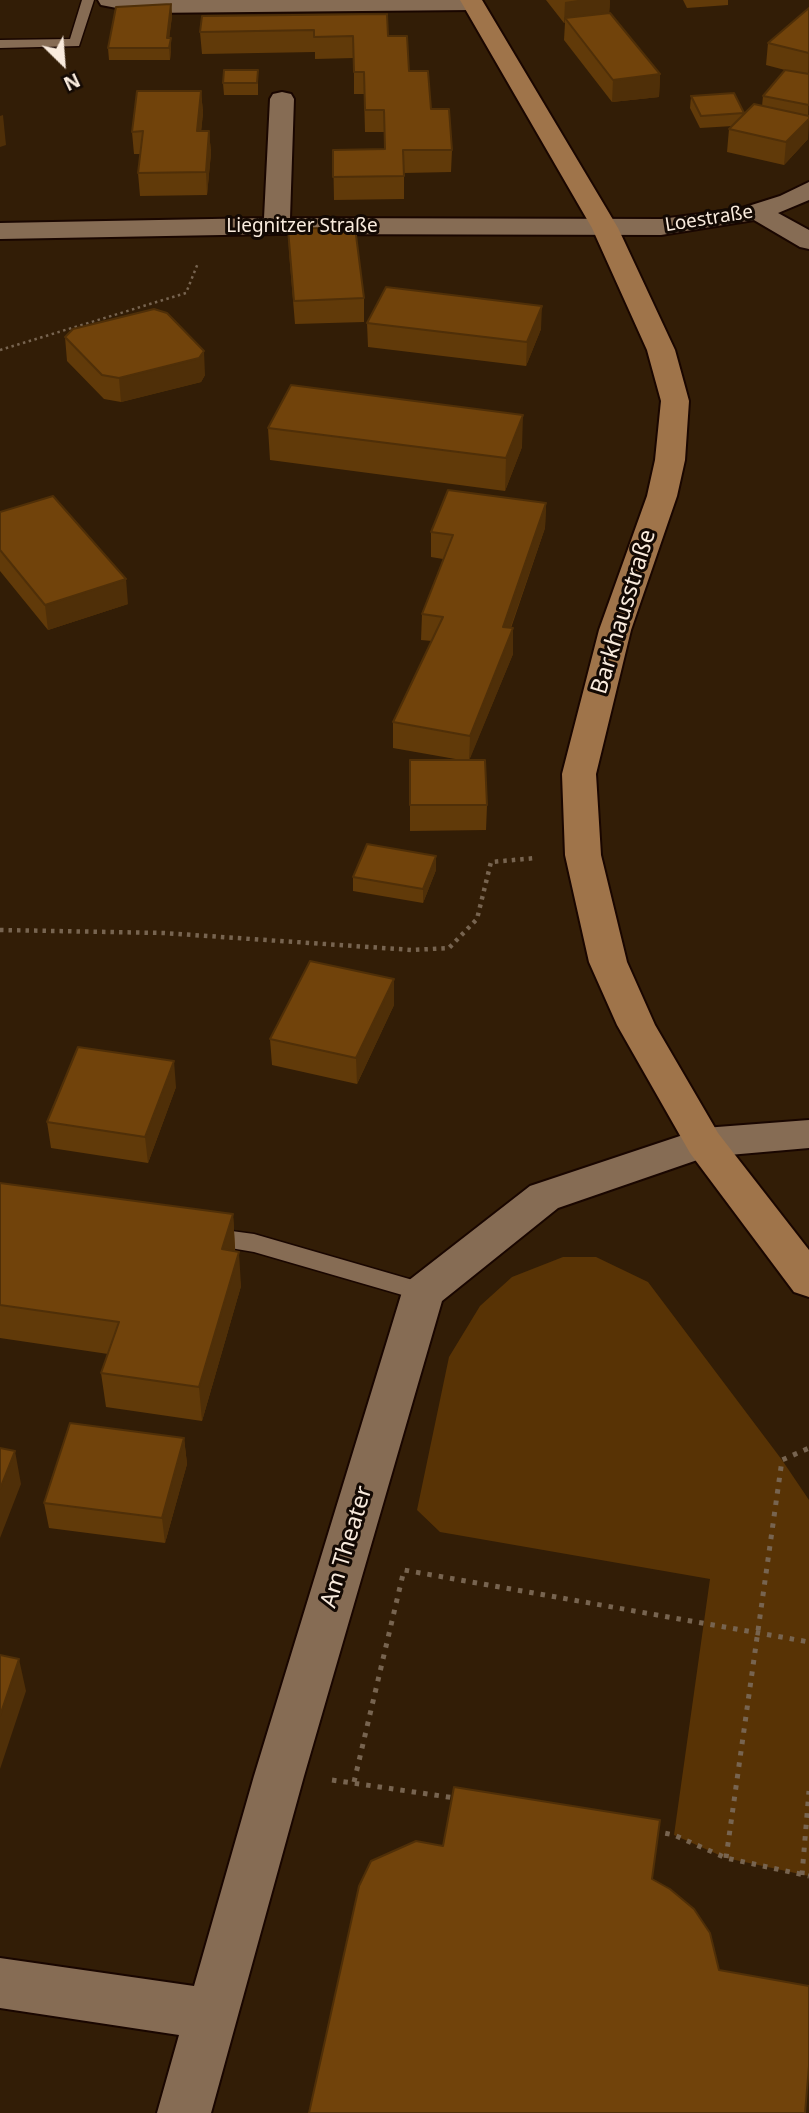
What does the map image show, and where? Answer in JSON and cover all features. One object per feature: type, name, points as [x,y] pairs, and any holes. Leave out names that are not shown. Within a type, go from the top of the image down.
[{"type":"main road","name":"Barkhausstraße","points":[[472,1],[605,228],[661,350],[675,401],[670,460],[662,496],[615,630],[579,774],[583,855],[608,962],[636,1025],[704,1143],[809,1281]]},
{"type":"street","points":[[110,0],[144,6],[189,3],[472,1]]},
{"type":"street","points":[[276,226],[282,99]]},
{"type":"street","name":"Loestraße","points":[[605,228],[687,225],[758,212],[789,201],[809,190]]},
{"type":"street","points":[[758,212],[809,241]]},
{"type":"street","name":"Liegnitzer Straße","points":[[0,230],[276,226],[605,228]]},
{"type":"street","points":[[424,1292],[544,1198],[704,1143],[809,1134]]},
{"type":"street","name":"Am Theater","points":[[184,2113],[279,1776],[424,1292]]},
{"type":"street","points":[[0,1983],[211,2014]]},
{"type":"lane","points":[[0,44],[75,43],[88,0]]},
{"type":"lane","points":[[187,1234],[254,1242],[424,1292]]},
{"type":"path","points":[[0,350],[187,293],[212,227]]},
{"type":"path","points":[[0,930],[164,933],[412,950],[449,948],[477,919],[491,862],[583,855]]},
{"type":"path","points":[[726,1858],[782,1460],[809,1448]]},
{"type":"path","points":[[354,1782],[404,1570],[809,1642]]},
{"type":"path","points":[[279,1776],[354,1782],[461,1799]]},
{"type":"path","points":[[647,1830],[674,1835],[726,1858],[806,1876],[809,1791]]},
{"type":"shaded area","points":[[563,1257],[596,1257],[648,1282],[809,1500],[809,1876],[726,1858],[674,1835],[710,1579],[440,1532],[417,1510],[449,1357],[480,1306],[512,1277]]},
{"type":"building","points":[[171,4],[167,38],[171,38],[169,48],[108,48],[116,7]]},
{"type":"building","points":[[809,8],[809,53],[768,43],[803,13]]},
{"type":"building","points":[[610,13],[660,74],[613,80],[565,18]]},
{"type":"building","points":[[387,14],[388,36],[407,36],[409,71],[428,71],[431,109],[449,109],[452,150],[403,150],[404,176],[333,177],[333,150],[385,149],[384,110],[365,110],[364,72],[354,72],[353,36],[314,37],[314,30],[200,32],[202,16]]},
{"type":"building","points":[[224,70],[258,70],[257,83],[223,83]]},
{"type":"building","points":[[785,70],[809,74],[809,105],[763,96]]},
{"type":"building","points":[[137,91],[201,91],[197,131],[209,131],[206,172],[138,173],[143,131],[132,132]]},
{"type":"building","points":[[734,93],[744,113],[701,116],[691,96]]},
{"type":"building","points":[[754,104],[809,116],[809,119],[786,142],[729,129]]},
{"type":"building","points":[[355,227],[364,298],[294,301],[288,229]]},
{"type":"building","points":[[386,287],[542,306],[527,342],[367,323]]},
{"type":"building","points":[[154,309],[167,313],[204,351],[199,358],[119,378],[102,375],[65,337],[73,329]]},
{"type":"building","points":[[291,385],[523,415],[506,458],[268,428]]},
{"type":"building","points":[[448,490],[546,503],[503,627],[513,628],[470,736],[393,722],[443,617],[422,614],[453,535],[431,532]]},
{"type":"building","points":[[53,496],[126,579],[45,605],[0,550],[0,512]]},
{"type":"building","points":[[410,760],[485,760],[487,805],[410,805]]},
{"type":"building","points":[[367,844],[436,856],[423,889],[353,877]]},
{"type":"building","points":[[310,961],[394,979],[356,1058],[270,1039]]},
{"type":"building","points":[[78,1047],[174,1061],[145,1137],[47,1122]]},
{"type":"building","points":[[0,1183],[233,1214],[222,1249],[239,1252],[199,1387],[101,1373],[119,1322],[0,1305]]},
{"type":"building","points":[[70,1423],[184,1438],[162,1518],[44,1503]]},
{"type":"building","points":[[0,1448],[15,1451],[0,1489]]},
{"type":"building","points":[[0,1655],[19,1659],[0,1716]]},
{"type":"building","points":[[454,1787],[660,1820],[652,1879],[670,1889],[694,1909],[710,1933],[719,1970],[809,1986],[809,2066],[805,2113],[309,2113],[359,1886],[371,1861],[416,1841],[443,1846]]}]
